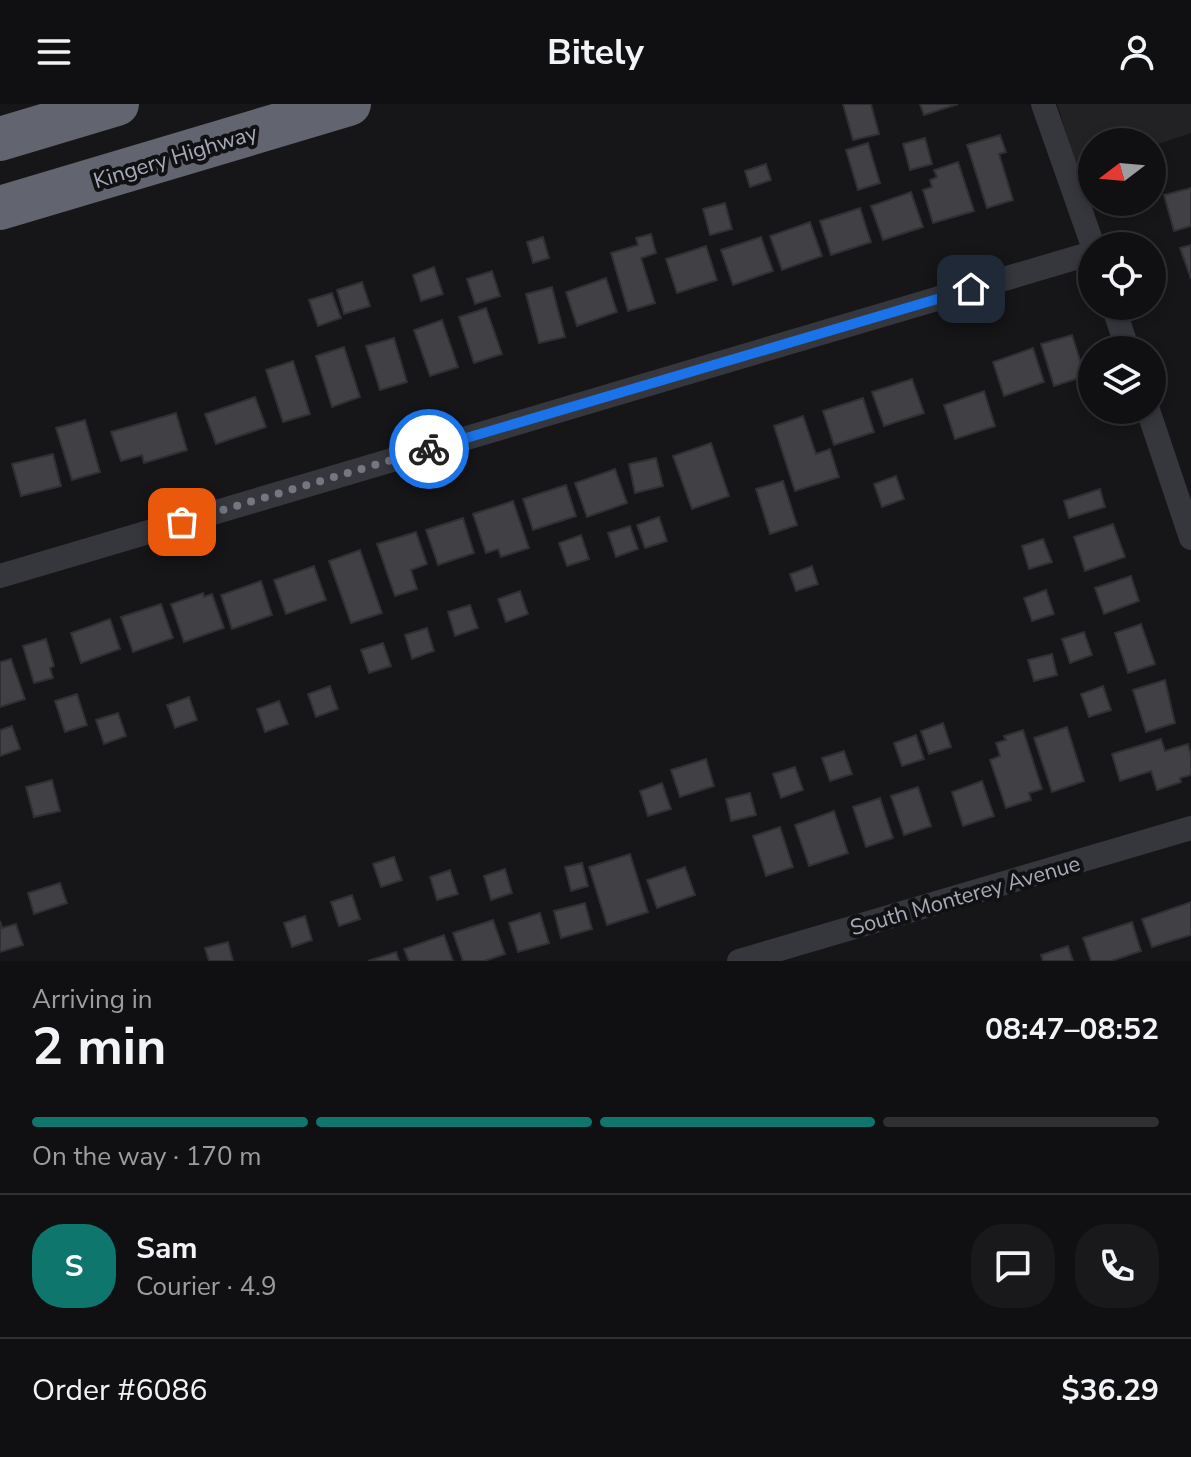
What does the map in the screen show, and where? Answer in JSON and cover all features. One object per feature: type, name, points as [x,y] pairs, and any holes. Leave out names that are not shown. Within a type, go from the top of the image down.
[{"type":"highway","points":[[0,139],[117,104]]},
{"type":"highway","name":"Kingery Highway","points":[[0,208],[349,104]]},
{"type":"street","points":[[1043,104],[1088,232]]},
{"type":"street","points":[[0,576],[1078,257]]},
{"type":"street","points":[[1153,424],[1191,538]]},
{"type":"street","name":"South Monterey Avenue","points":[[739,961],[1191,828]]},
{"type":"shaded area","points":[[1057,104],[1191,104],[1191,133],[1166,141],[1166,128],[1078,128],[1078,171]]},
{"type":"building","points":[[843,104],[871,104],[879,134],[853,140]]},
{"type":"building","points":[[920,104],[958,104],[924,115]]},
{"type":"building","points":[[1000,135],[1006,152],[999,154],[1013,200],[987,208],[967,145]]},
{"type":"building","points":[[925,138],[932,164],[910,170],[903,144]]},
{"type":"building","points":[[868,143],[880,183],[858,190],[846,150]]},
{"type":"building","points":[[958,162],[974,211],[933,223],[923,190],[932,187],[930,180],[937,177],[934,170]]},
{"type":"building","points":[[766,164],[771,180],[750,187],[745,171]]},
{"type":"building","points":[[1191,188],[1191,226],[1174,231],[1166,194]]},
{"type":"building","points":[[911,192],[923,227],[883,240],[871,206]]},
{"type":"building","points":[[725,203],[732,229],[710,235],[703,209]]},
{"type":"building","points":[[860,208],[871,242],[831,255],[820,221]]},
{"type":"building","points":[[810,222],[822,256],[782,270],[770,236]]},
{"type":"building","points":[[651,234],[656,253],[641,258],[655,303],[628,311],[611,253],[638,245],[636,238]]},
{"type":"building","points":[[543,237],[549,258],[533,263],[527,242]]},
{"type":"building","points":[[761,237],[773,271],[733,285],[721,250]]},
{"type":"building","points":[[1191,245],[1191,279],[1180,248]]},
{"type":"building","points":[[706,246],[717,280],[677,293],[666,259]]},
{"type":"building","points":[[434,267],[443,294],[421,301],[413,275]]},
{"type":"building","points":[[492,271],[500,296],[475,304],[467,279]]},
{"type":"building","points":[[606,278],[617,312],[577,326],[566,292]]},
{"type":"building","points":[[362,282],[370,306],[344,314],[337,290]]},
{"type":"building","points":[[552,287],[565,337],[539,343],[526,294]]},
{"type":"building","points":[[332,293],[341,318],[318,326],[309,300]]},
{"type":"building","points":[[486,308],[502,354],[474,363],[459,317]]},
{"type":"building","points":[[442,320],[458,367],[430,376],[414,330]]},
{"type":"building","points":[[1072,335],[1078,354],[1078,378],[1054,386],[1041,344]]},
{"type":"building","points":[[394,338],[407,382],[380,390],[366,346]]},
{"type":"building","points":[[344,347],[360,397],[332,407],[316,356]]},
{"type":"building","points":[[1033,348],[1044,382],[1004,396],[993,362]]},
{"type":"building","points":[[293,361],[310,414],[283,422],[266,370]]},
{"type":"building","points":[[912,379],[924,413],[884,426],[872,392]]},
{"type":"building","points":[[984,391],[995,426],[955,439],[944,405]]},
{"type":"building","points":[[255,397],[266,427],[216,444],[205,414]]},
{"type":"building","points":[[863,398],[874,432],[834,445],[823,411]]},
{"type":"building","points":[[176,413],[187,450],[144,463],[142,455],[121,461],[111,432]]},
{"type":"building","points":[[803,416],[816,454],[830,449],[839,477],[795,491],[774,426]]},
{"type":"building","points":[[85,420],[100,472],[72,480],[56,428]]},
{"type":"building","points":[[711,443],[729,496],[692,509],[673,456]]},
{"type":"building","points":[[53,454],[61,486],[21,496],[12,464]]},
{"type":"building","points":[[656,458],[663,486],[635,493],[629,464]]},
{"type":"building","points":[[615,469],[627,503],[587,517],[575,483]]},
{"type":"building","points":[[896,476],[904,499],[882,507],[874,484]]},
{"type":"building","points":[[783,481],[797,525],[770,534],[756,489]]},
{"type":"building","points":[[566,485],[576,516],[533,530],[523,499]]},
{"type":"building","points":[[1100,489],[1105,507],[1069,518],[1064,501]]},
{"type":"building","points":[[513,501],[529,548],[501,557],[498,549],[486,553],[473,514]]},
{"type":"building","points":[[659,517],[667,541],[645,548],[637,525]]},
{"type":"building","points":[[463,518],[474,553],[438,565],[426,530]]},
{"type":"building","points":[[1113,524],[1125,557],[1085,571],[1074,537]]},
{"type":"building","points":[[630,526],[638,549],[616,557],[608,533]]},
{"type":"building","points":[[416,532],[427,564],[411,570],[417,589],[395,596],[377,544]]},
{"type":"building","points":[[581,535],[589,559],[567,566],[559,543]]},
{"type":"building","points":[[1043,539],[1052,562],[1029,569],[1022,546]]},
{"type":"building","points":[[360,550],[382,613],[351,623],[329,561]]},
{"type":"building","points":[[314,566],[326,600],[286,614],[274,580]]},
{"type":"building","points":[[812,566],[818,584],[796,591],[790,574]]},
{"type":"building","points":[[1131,576],[1139,601],[1104,614],[1095,588]]},
{"type":"building","points":[[261,581],[272,615],[232,629],[221,595]]},
{"type":"building","points":[[1046,590],[1054,614],[1032,621],[1024,598]]},
{"type":"building","points":[[520,591],[528,614],[506,622],[498,599]]},
{"type":"building","points":[[203,593],[204,597],[212,594],[224,628],[184,642],[171,604]]},
{"type":"building","points":[[161,604],[173,638],[133,652],[121,617]]},
{"type":"building","points":[[470,605],[478,628],[455,636],[448,612]]},
{"type":"building","points":[[110,619],[120,649],[81,663],[71,633]]},
{"type":"building","points":[[1141,624],[1155,664],[1128,673],[1115,633]]},
{"type":"building","points":[[427,628],[434,651],[412,659],[405,635]]},
{"type":"building","points":[[1084,632],[1092,655],[1070,663],[1062,639]]},
{"type":"building","points":[[46,639],[54,666],[50,668],[53,678],[34,683],[23,646]]},
{"type":"building","points":[[383,643],[391,666],[369,673],[361,650]]},
{"type":"building","points":[[1052,654],[1057,675],[1034,681],[1028,660]]},
{"type":"building","points":[[11,659],[25,699],[0,707],[0,662]]},
{"type":"building","points":[[1165,680],[1175,723],[1146,732],[1133,690]]},
{"type":"building","points":[[330,686],[338,709],[316,717],[308,694]]},
{"type":"building","points":[[1103,686],[1111,710],[1089,717],[1081,694]]},
{"type":"building","points":[[77,694],[87,725],[65,732],[55,701]]},
{"type":"building","points":[[189,697],[197,720],[175,728],[167,705]]},
{"type":"building","points":[[279,701],[288,724],[265,732],[257,709]]},
{"type":"building","points":[[118,713],[126,736],[104,744],[96,720]]},
{"type":"building","points":[[943,723],[951,747],[929,754],[921,731]]},
{"type":"building","points":[[12,726],[20,749],[0,756],[0,730]]},
{"type":"building","points":[[1067,727],[1084,781],[1052,792],[1034,738]]},
{"type":"building","points":[[1023,730],[1042,789],[1029,793],[1031,800],[1006,808],[990,760],[1000,756],[996,743],[1006,740],[1004,736]]},
{"type":"building","points":[[916,735],[924,759],[902,766],[894,743]]},
{"type":"building","points":[[1161,739],[1165,751],[1188,744],[1191,775],[1157,790],[1151,771],[1120,781],[1112,754]]},
{"type":"building","points":[[844,751],[852,774],[830,781],[822,758]]},
{"type":"building","points":[[706,759],[714,786],[680,797],[671,770]]},
{"type":"building","points":[[795,767],[803,790],[781,798],[773,774]]},
{"type":"building","points":[[52,780],[60,811],[34,817],[26,787]]},
{"type":"building","points":[[982,781],[994,816],[963,826],[952,792]]},
{"type":"building","points":[[662,783],[671,809],[648,816],[640,791]]},
{"type":"building","points":[[918,787],[931,826],[904,835],[891,796]]},
{"type":"building","points":[[750,793],[756,815],[731,821],[726,799]]},
{"type":"building","points":[[880,798],[893,838],[866,847],[853,807]]},
{"type":"building","points":[[834,811],[848,853],[809,866],[795,825]]},
{"type":"building","points":[[780,827],[793,867],[766,876],[753,836]]},
{"type":"building","points":[[630,854],[648,912],[607,925],[589,867]]},
{"type":"building","points":[[394,857],[402,880],[381,887],[373,864]]},
{"type":"building","points":[[582,863],[588,886],[571,891],[565,867]]},
{"type":"building","points":[[685,867],[695,895],[657,908],[647,880]]},
{"type":"building","points":[[505,869],[512,893],[491,900],[484,876]]},
{"type":"building","points":[[450,870],[458,894],[437,900],[430,877]]},
{"type":"building","points":[[60,883],[67,903],[34,914],[28,893]]},
{"type":"building","points":[[352,895],[360,919],[339,926],[331,902]]},
{"type":"building","points":[[1191,902],[1191,935],[1152,947],[1142,919]]},
{"type":"building","points":[[585,903],[592,929],[561,938],[554,911]]},
{"type":"building","points":[[540,913],[549,943],[518,952],[509,923]]},
{"type":"building","points":[[305,916],[312,940],[292,947],[284,923]]},
{"type":"building","points":[[493,920],[505,954],[484,961],[463,961],[453,933]]},
{"type":"building","points":[[0,921],[2,928],[16,924],[23,945],[0,952]]},
{"type":"building","points":[[1132,922],[1141,951],[1111,961],[1091,961],[1083,938]]},
{"type":"building","points":[[444,935],[453,961],[409,961],[404,949]]},
{"type":"building","points":[[228,942],[233,961],[209,961],[205,948]]},
{"type":"building","points":[[1068,946],[1073,961],[1043,961],[1041,955]]},
{"type":"building","points":[[396,952],[399,961],[368,961]]},
{"type":"way so far","points":[[182,522],[429,449]]},
{"type":"route","points":[[429,449],[971,289]]}]
